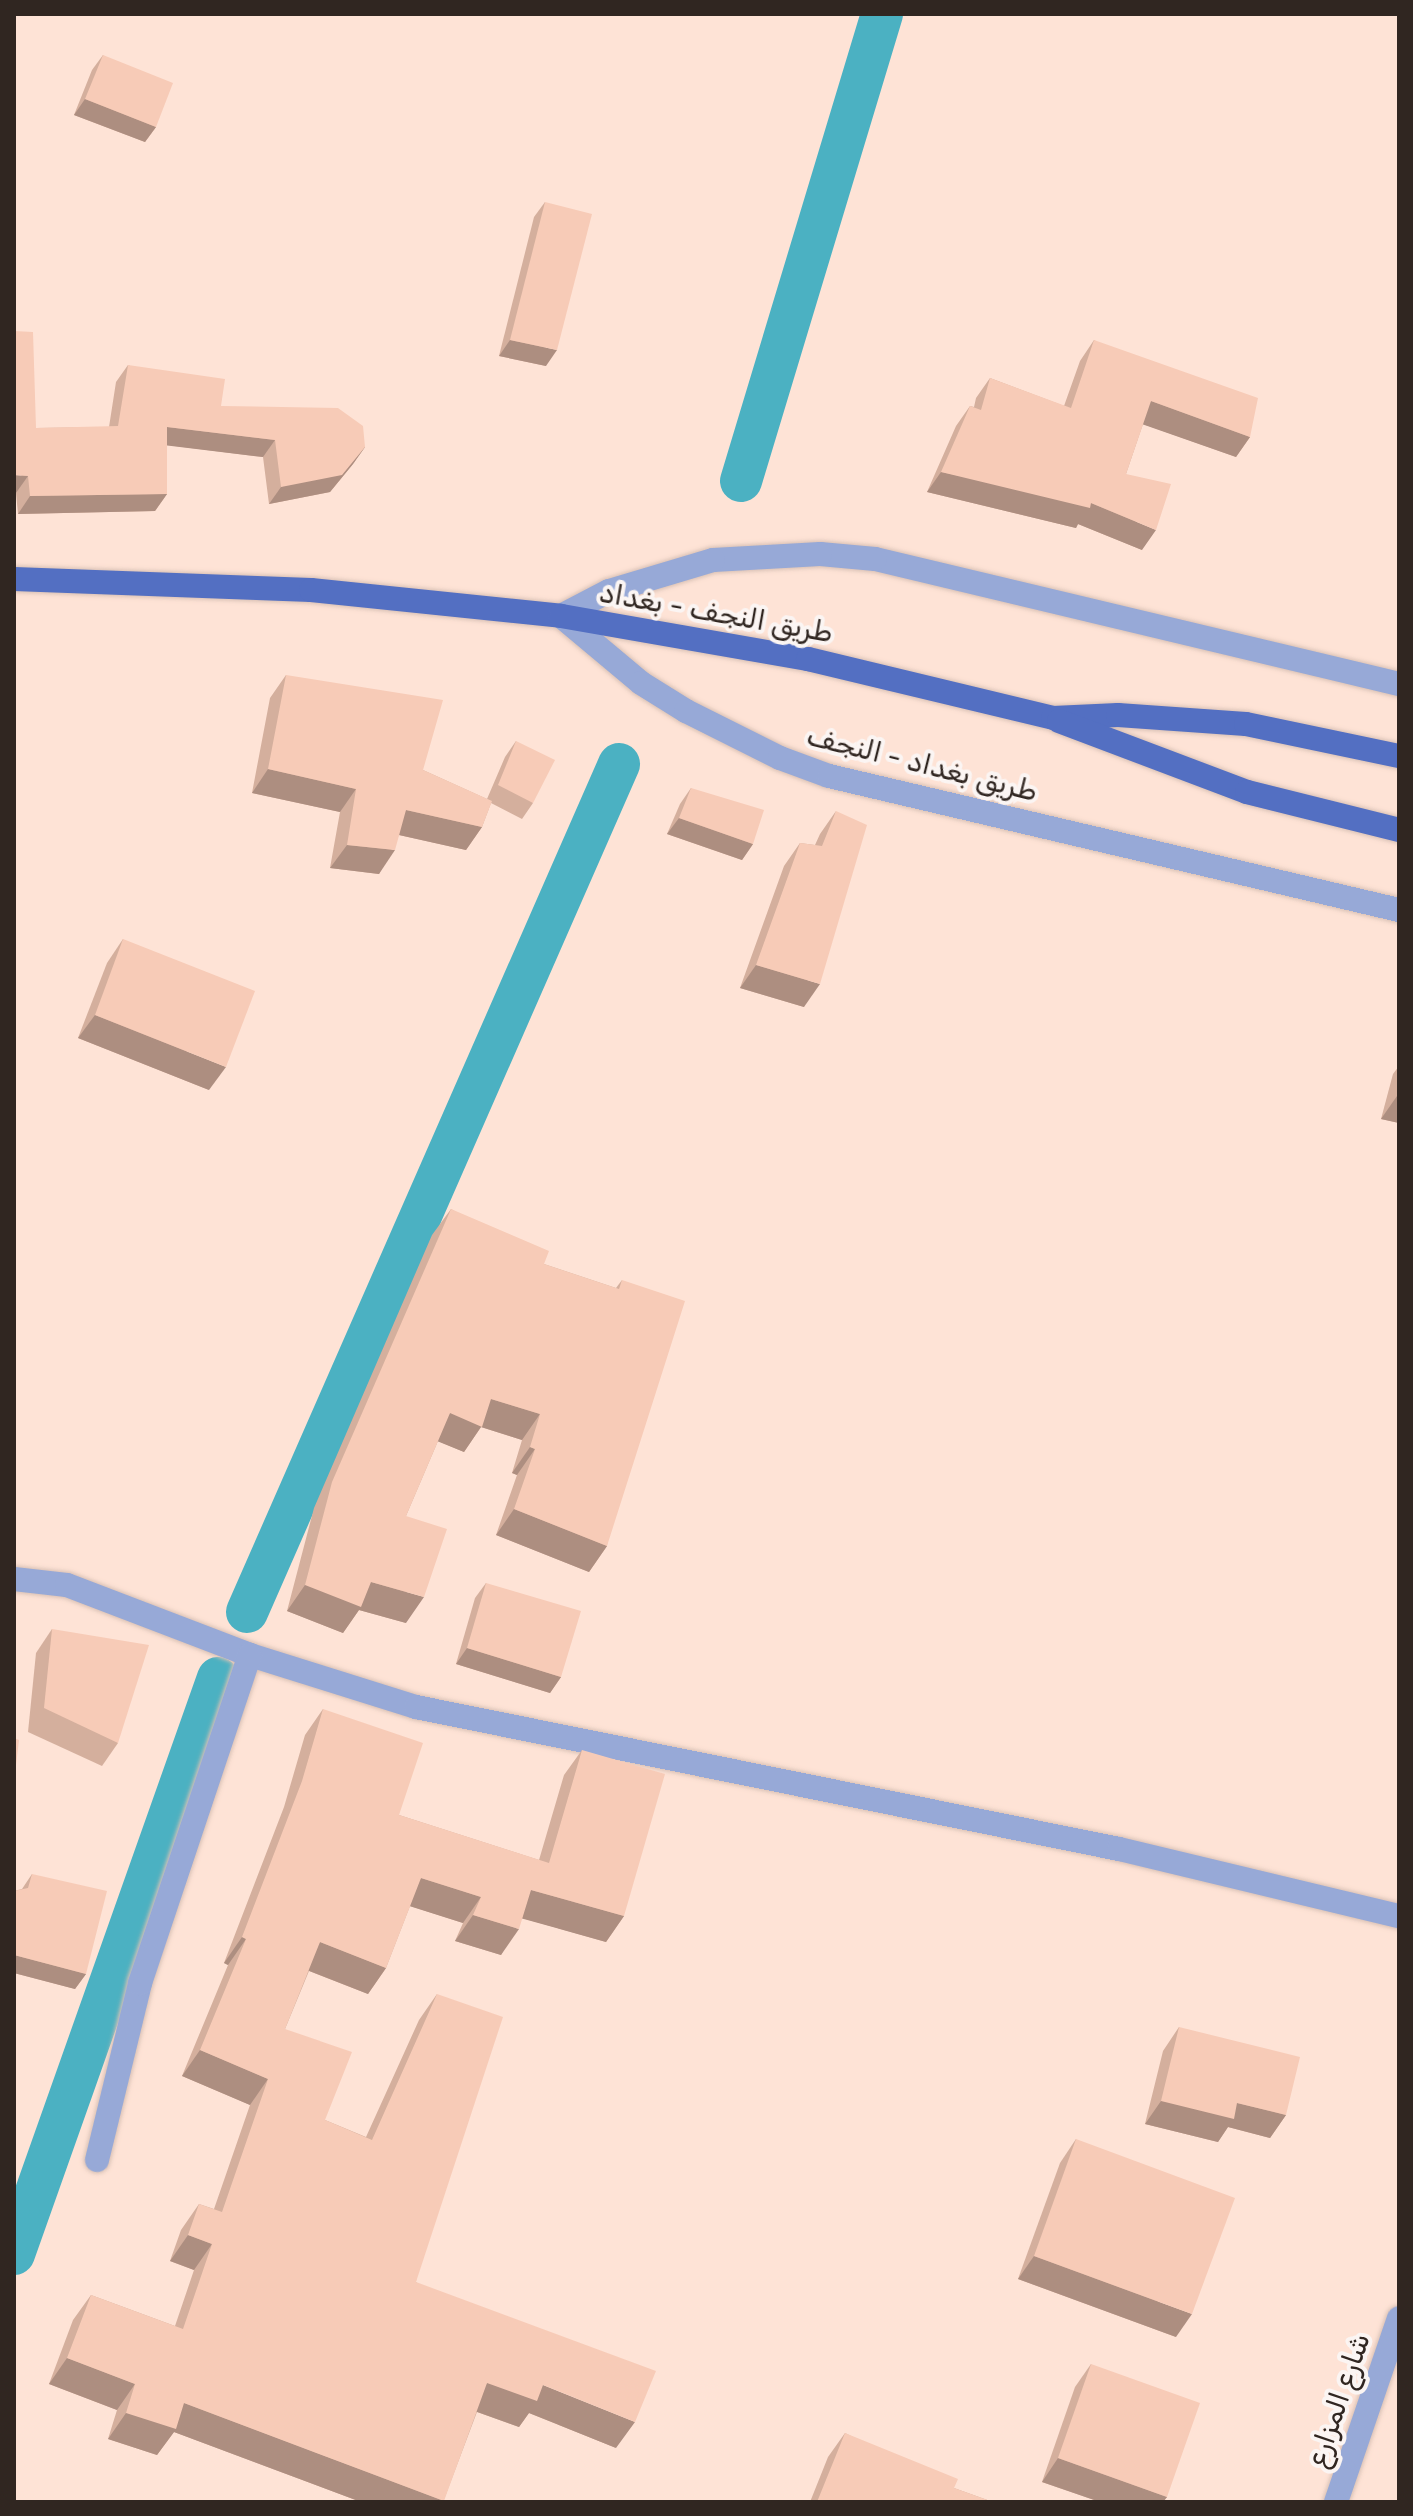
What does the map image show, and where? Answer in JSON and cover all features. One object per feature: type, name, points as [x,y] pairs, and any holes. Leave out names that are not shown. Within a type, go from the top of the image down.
[{"type":"main road","name":"طريق النجف - بغداد","points":[[14,579],[311,590],[561,616],[808,659],[1053,718],[1118,715],[1246,724],[1399,756]]},
{"type":"main road","points":[[1053,718],[1247,792],[1399,830]]},
{"type":"street","points":[[561,616],[609,591],[713,560],[820,554],[875,559],[1399,684]]},
{"type":"street","name":"طريق بغداد - النجف","points":[[561,616],[620,667],[686,711],[744,742],[829,776],[1399,910]]},
{"type":"street","points":[[14,1579],[67,1585],[250,1655],[491,1725],[1119,1849],[1399,1916]]},
{"type":"street","points":[[97,2160],[140,1983],[250,1655]]},
{"type":"street","name":"شارع المزارع","points":[[1336,2502],[1399,2318]]},
{"type":"building","points":[[103,55],[173,83],[156,127],[85,99]]},
{"type":"building","points":[[545,202],[592,214],[557,350],[510,340]]},
{"type":"building","points":[[14,331],[33,332],[36,428],[118,426],[128,365],[225,379],[221,406],[338,408],[363,426],[365,447],[342,475],[281,487],[275,440],[167,427],[167,494],[30,496],[28,476],[14,475]]},
{"type":"building","points":[[1094,340],[1258,398],[1250,437],[1151,401],[1126,474],[1171,484],[1156,530],[1091,503],[1090,508],[941,472],[970,406],[981,410],[990,378],[1071,408]]},
{"type":"building","points":[[286,675],[443,700],[423,770],[492,801],[482,827],[406,810],[395,850],[347,845],[356,789],[268,769]]},
{"type":"building","points":[[516,741],[555,760],[533,803],[498,785]]},
{"type":"building","points":[[691,788],[764,810],[753,844],[679,818]]},
{"type":"building","points":[[836,811],[867,825],[820,984],[756,965],[800,843],[822,846]]},
{"type":"building","points":[[123,939],[255,991],[226,1067],[95,1015]]},
{"type":"building","points":[[451,1209],[549,1251],[544,1264],[619,1289],[622,1280],[685,1301],[607,1546],[514,1509],[535,1449],[530,1447],[540,1414],[491,1399],[482,1427],[450,1413],[406,1516],[447,1529],[424,1597],[371,1582],[361,1607],[305,1585],[332,1482]]},
{"type":"building","points":[[486,1583],[581,1611],[561,1677],[467,1648]]},
{"type":"building","points":[[52,1629],[149,1645],[118,1743],[44,1708]]},
{"type":"building","points":[[323,1709],[423,1743],[399,1815],[549,1863],[582,1750],[665,1774],[624,1916],[531,1890],[519,1929],[473,1915],[481,1897],[421,1878],[386,1968],[320,1942],[285,2029],[352,2052],[325,2120],[372,2140],[437,1994],[503,2017],[416,2282],[656,2371],[635,2422],[543,2385],[537,2401],[487,2383],[444,2501],[184,2403],[176,2429],[126,2413],[135,2384],[67,2358],[91,2295],[183,2329],[212,2244],[188,2235],[199,2204],[222,2212],[268,2079],[200,2050],[246,1939],[242,1937],[302,1781]]},
{"type":"building","points":[[14,1738],[19,1740],[14,1782]]},
{"type":"building","points":[[32,1874],[107,1891],[86,1974],[14,1955],[14,1891],[28,1888]]},
{"type":"building","points":[[1179,2027],[1300,2057],[1286,2115],[1237,2103],[1234,2119],[1161,2101]]},
{"type":"building","points":[[1076,2139],[1235,2198],[1192,2314],[1034,2256]]},
{"type":"building","points":[[1091,2364],[1200,2403],[1167,2497],[1058,2458]]},
{"type":"building","points":[[845,2433],[958,2479],[954,2488],[993,2502],[817,2502]]},
{"type":"waterway","points":[[741,481],[882,14]]},
{"type":"waterway","points":[[247,1612],[619,764]]},
{"type":"waterway","points":[[14,2254],[218,1678]]}]
